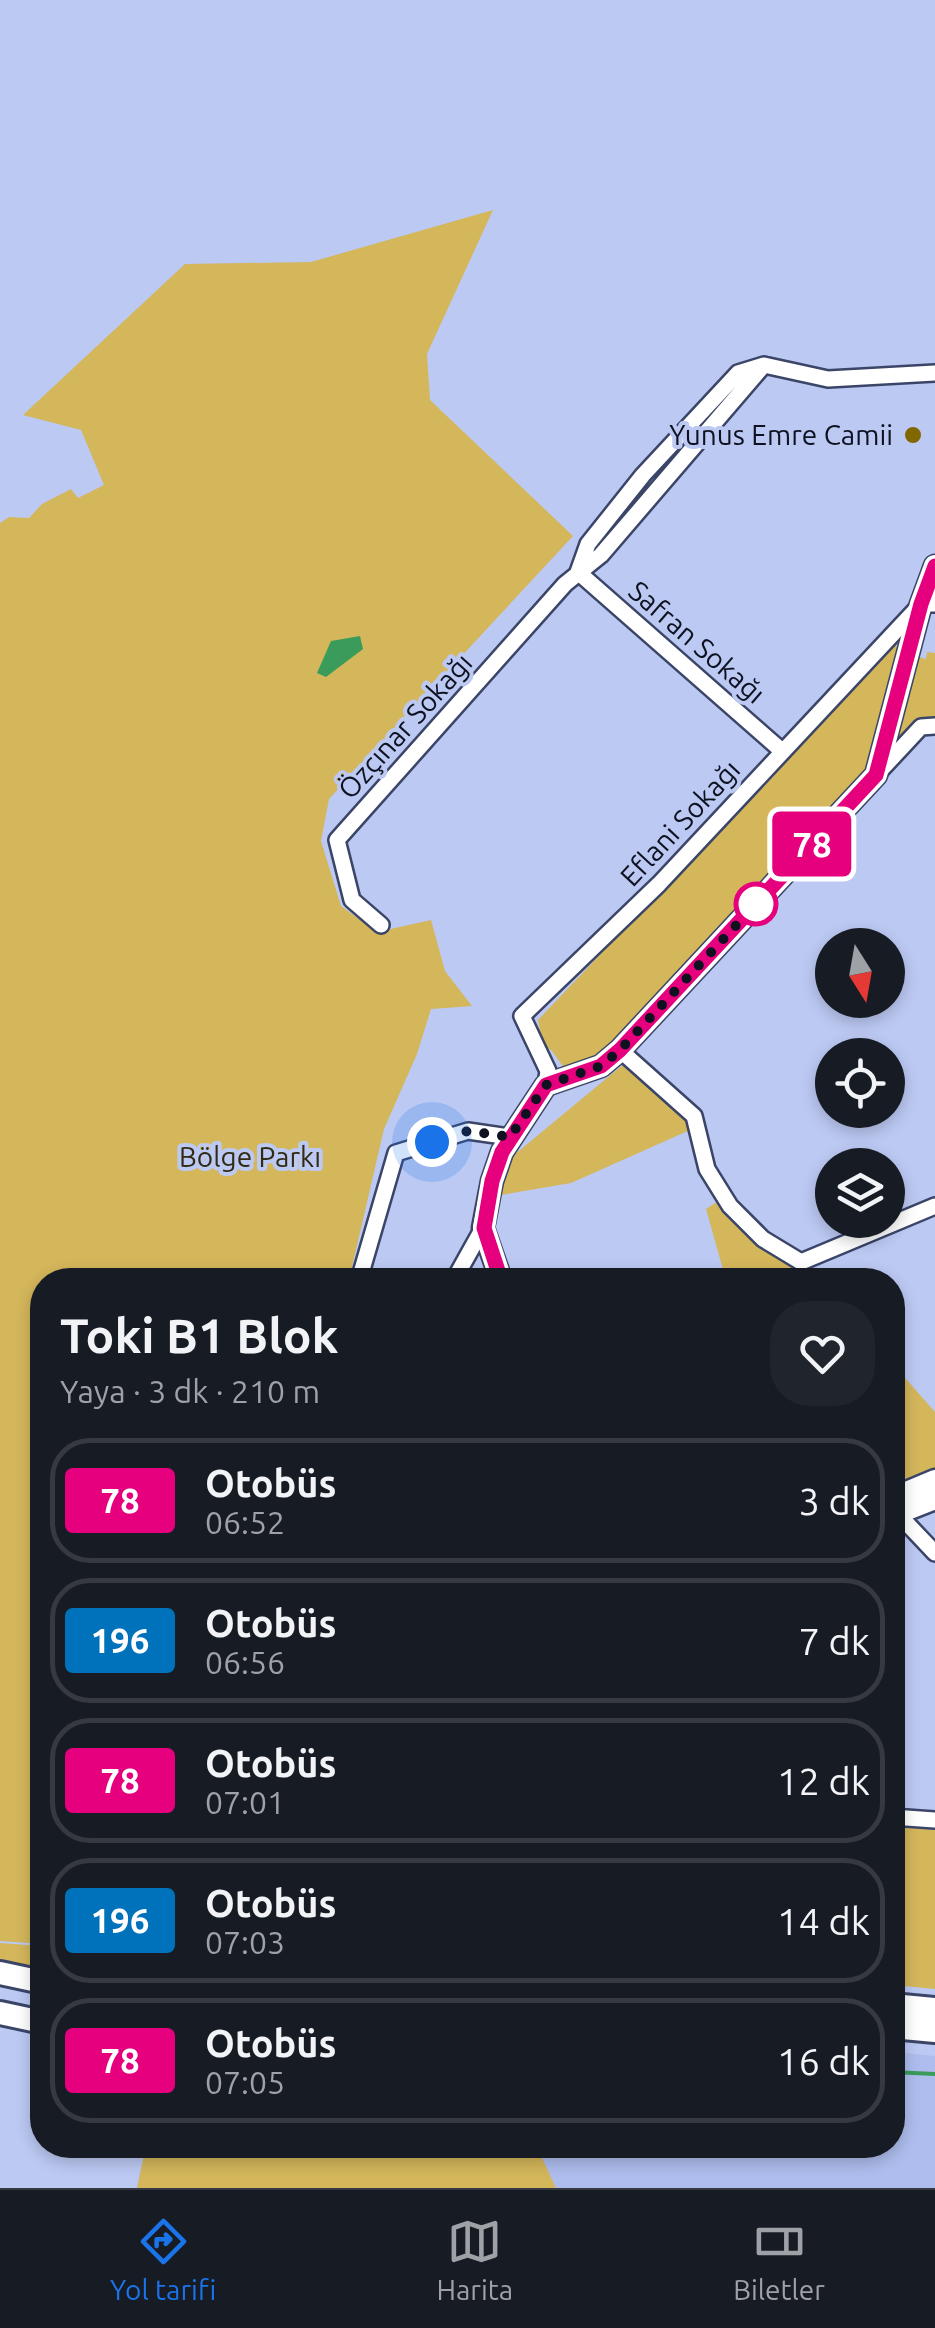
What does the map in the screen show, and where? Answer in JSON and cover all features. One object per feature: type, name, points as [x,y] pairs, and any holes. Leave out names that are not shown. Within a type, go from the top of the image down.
[{"type":"main road","points":[[0,1973],[30,1979]]},
{"type":"main road","points":[[905,2006],[935,2008]]},
{"type":"main road","points":[[0,2012],[30,2019]]},
{"type":"main road","points":[[905,2029],[935,2031]]},
{"type":"street","name":"Özçınar Sokağı","points":[[381,925],[352,900],[337,840],[578,572],[588,544],[643,475],[738,373],[764,365],[828,380],[935,373]]},
{"type":"street","points":[[876,775],[928,604],[935,566]]},
{"type":"street","name":"Safran Sokağı","points":[[578,572],[782,751]]},
{"type":"street","name":"Eflani Sokağı","points":[[546,1085],[548,1071],[522,1016],[659,884],[782,751],[928,604]]},
{"type":"street","points":[[461,1268],[484,1228],[492,1181],[510,1137],[546,1085],[601,1066],[620,1050],[921,728],[935,726]]},
{"type":"street","points":[[620,1050],[694,1116],[707,1170],[730,1206],[763,1239],[800,1262],[935,1206]]},
{"type":"street","points":[[362,1268],[396,1153],[468,1131],[510,1137]]},
{"type":"street","points":[[484,1228],[497,1268]]},
{"type":"street","points":[[905,1502],[935,1480]]},
{"type":"street","points":[[905,1507],[935,1498]]},
{"type":"street","points":[[905,1522],[935,1553]]},
{"type":"street","points":[[905,1818],[935,1820]]},
{"type":"shaded area","points":[[360,636],[363,649],[326,677],[317,673],[331,641]]},
{"type":"shaded area","points":[[905,2053],[935,2056],[935,2188],[137,2188],[143,2158],[905,2158]]},
{"type":"green space","name":"Bölge Parkı","points":[[493,210],[427,354],[430,400],[573,536],[329,799],[321,841],[341,906],[377,932],[431,920],[445,971],[472,1006],[431,1009],[417,1054],[384,1129],[352,1268],[30,1268],[30,1943],[0,1941],[0,523],[9,517],[29,518],[42,504],[71,489],[78,498],[104,485],[81,430],[23,415],[185,264],[311,262]]},
{"type":"green space","points":[[895,644],[899,650],[865,775],[609,1050],[564,1068],[538,1040],[538,1020]]},
{"type":"green space","points":[[927,652],[935,653],[935,720],[918,723],[896,740],[892,738],[913,655],[926,659]]},
{"type":"green space","points":[[625,1063],[688,1118],[690,1130],[571,1183],[501,1195],[508,1160]]},
{"type":"green space","points":[[718,1201],[743,1232],[801,1268],[723,1268],[706,1209]]},
{"type":"green space","points":[[905,1378],[935,1412],[935,1469],[907,1481]]},
{"type":"green space","points":[[905,1827],[935,1830],[935,1989],[905,1986]]},
{"type":"green space","points":[[0,1943],[30,1945],[30,1967],[0,1959]]},
{"type":"green space","points":[[143,2158],[542,2158],[556,2188],[137,2188]]},
{"type":"waterway","points":[[905,2073],[935,2074]]},
{"type":"bus line","name":"78","points":[[497,1268],[484,1228],[492,1181],[510,1137],[546,1085],[601,1066],[620,1050],[876,775],[921,604],[935,566]]},
{"type":"place","name":"Yunus Emre Camii","points":[[913,435]]},
{"type":"route","points":[[432,1142],[468,1131],[510,1137],[546,1085],[601,1066],[620,1050],[756,904]]}]
